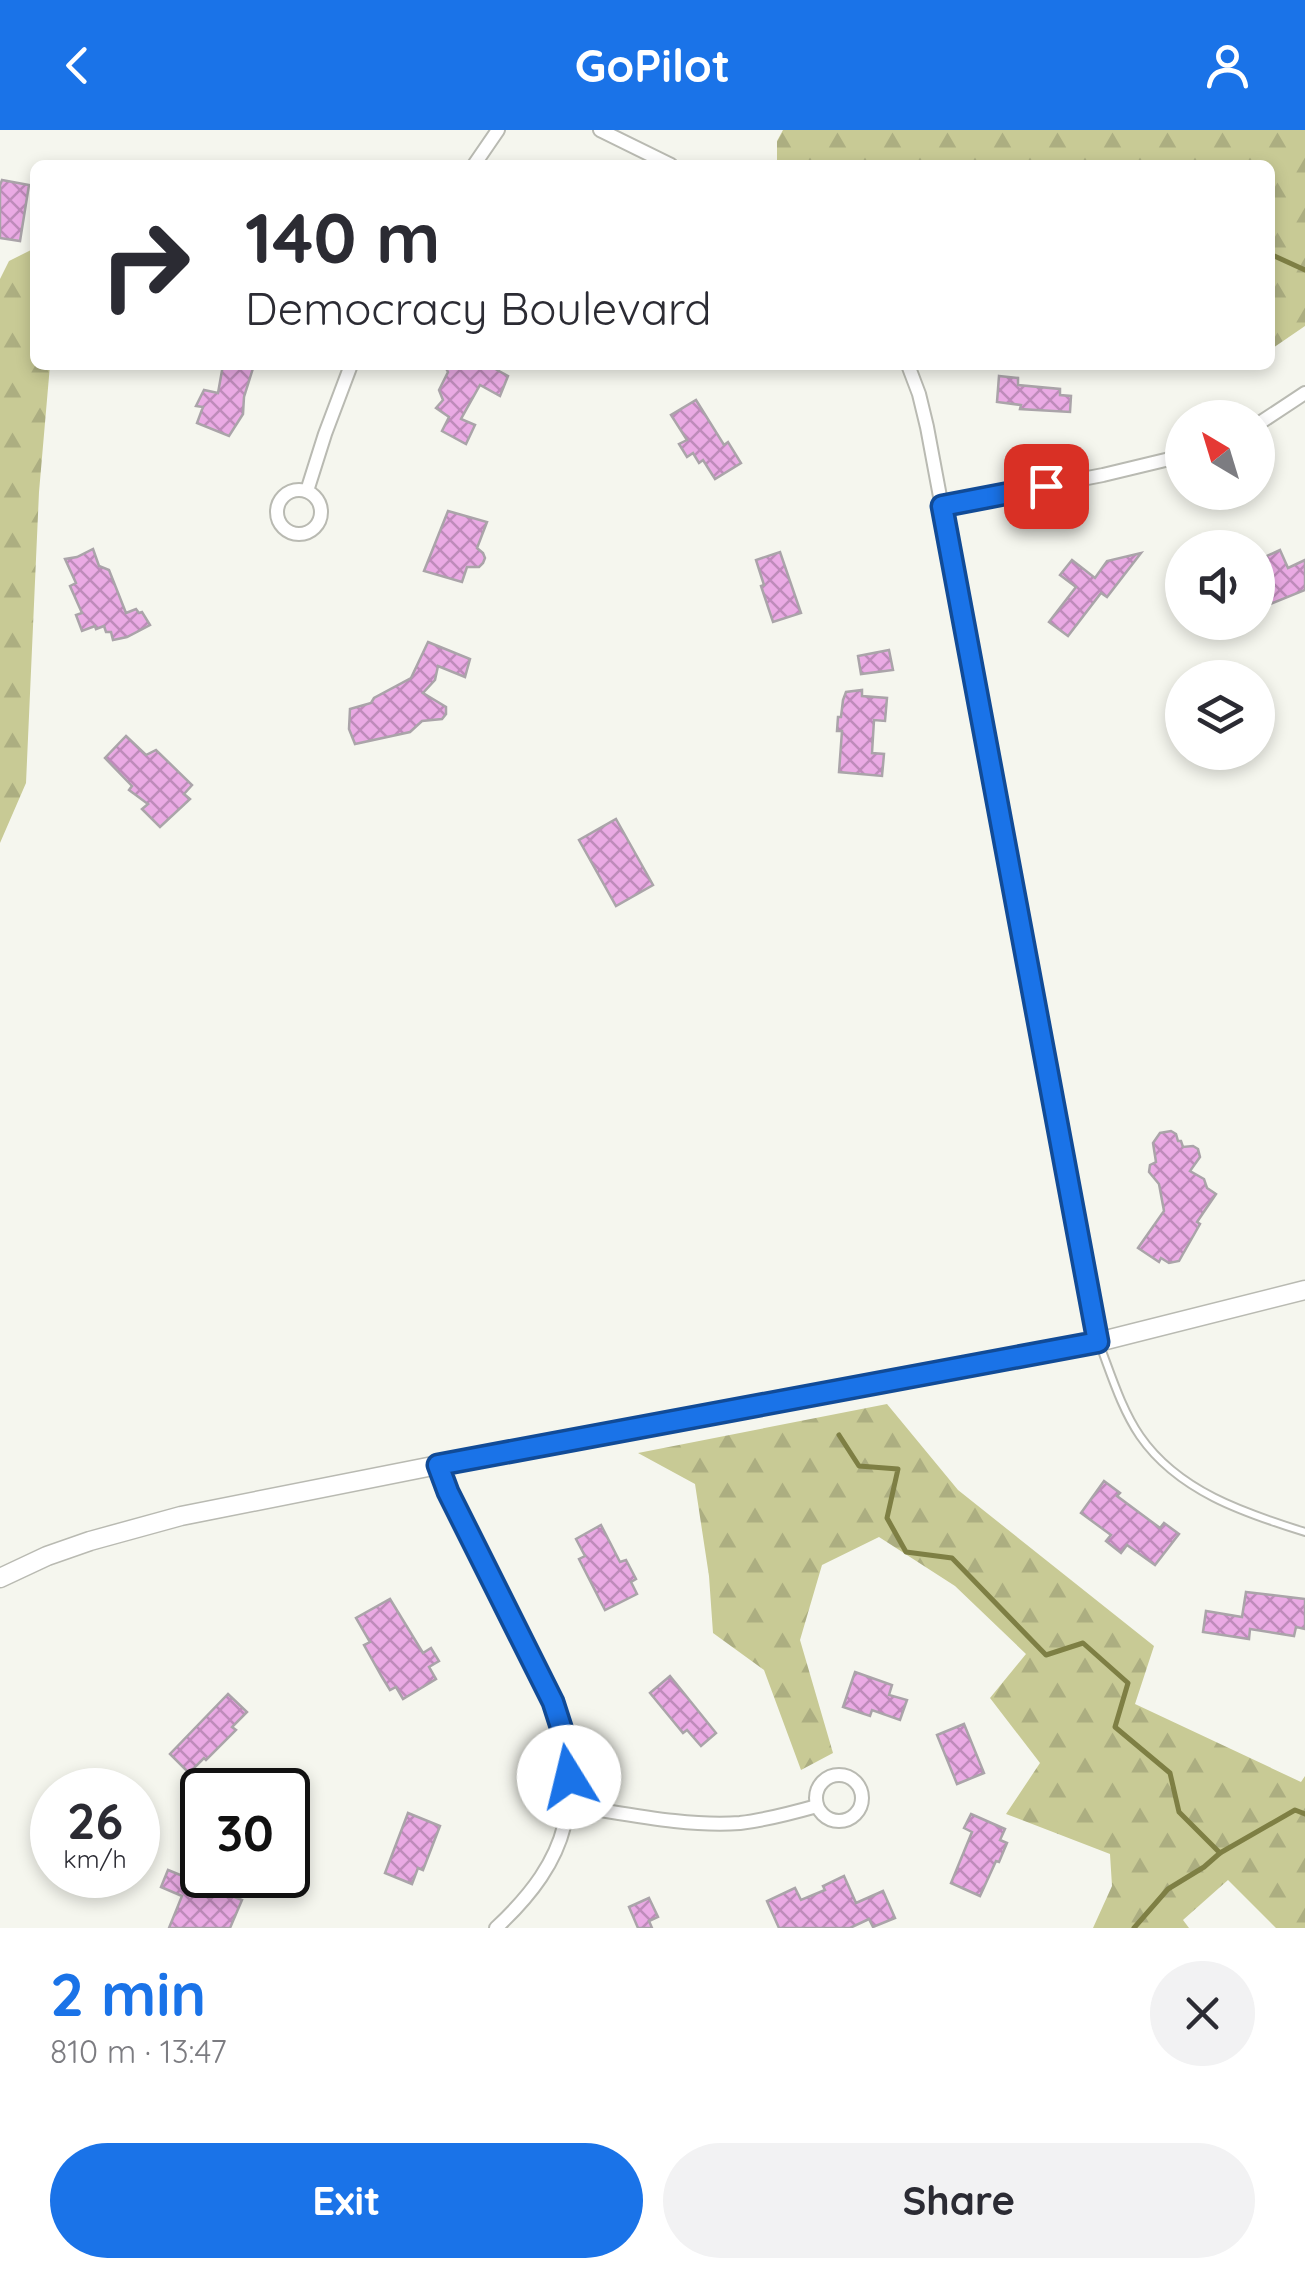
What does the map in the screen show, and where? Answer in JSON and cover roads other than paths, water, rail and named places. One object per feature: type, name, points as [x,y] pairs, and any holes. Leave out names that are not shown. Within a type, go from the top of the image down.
[{"type":"main road","points":[[0,1578],[90,1541],[180,1516],[1098,1342],[1305,1290]]},
{"type":"street","points":[[477,160],[498,130]]},
{"type":"street","points":[[600,130],[661,160]]},
{"type":"street","points":[[307,492],[350,370]]},
{"type":"street","points":[[910,370],[919,394],[942,506],[1098,1342]]},
{"type":"street","points":[[1275,413],[1305,393]]},
{"type":"street","points":[[942,506],[1165,460]]},
{"type":"street","points":[[438,1465],[553,1702],[566,1752],[568,1805],[554,1858],[516,1909],[496,1928]]},
{"type":"street","points":[[568,1805],[715,1824],[764,1819],[817,1806]]},
{"type":"lane","points":[[1098,1342],[1140,1436],[1171,1472],[1252,1515],[1305,1532]]},
{"type":"waterway","points":[[1275,256],[1305,270]]},
{"type":"waterway","points":[[839,1435],[859,1466],[898,1469],[887,1518],[906,1552],[952,1558],[1046,1655],[1083,1643],[1128,1683],[1115,1727],[1170,1773],[1179,1812],[1220,1853],[1295,1810],[1305,1814]]},
{"type":"waterway","points":[[1134,1928],[1168,1889],[1220,1853]]}]
